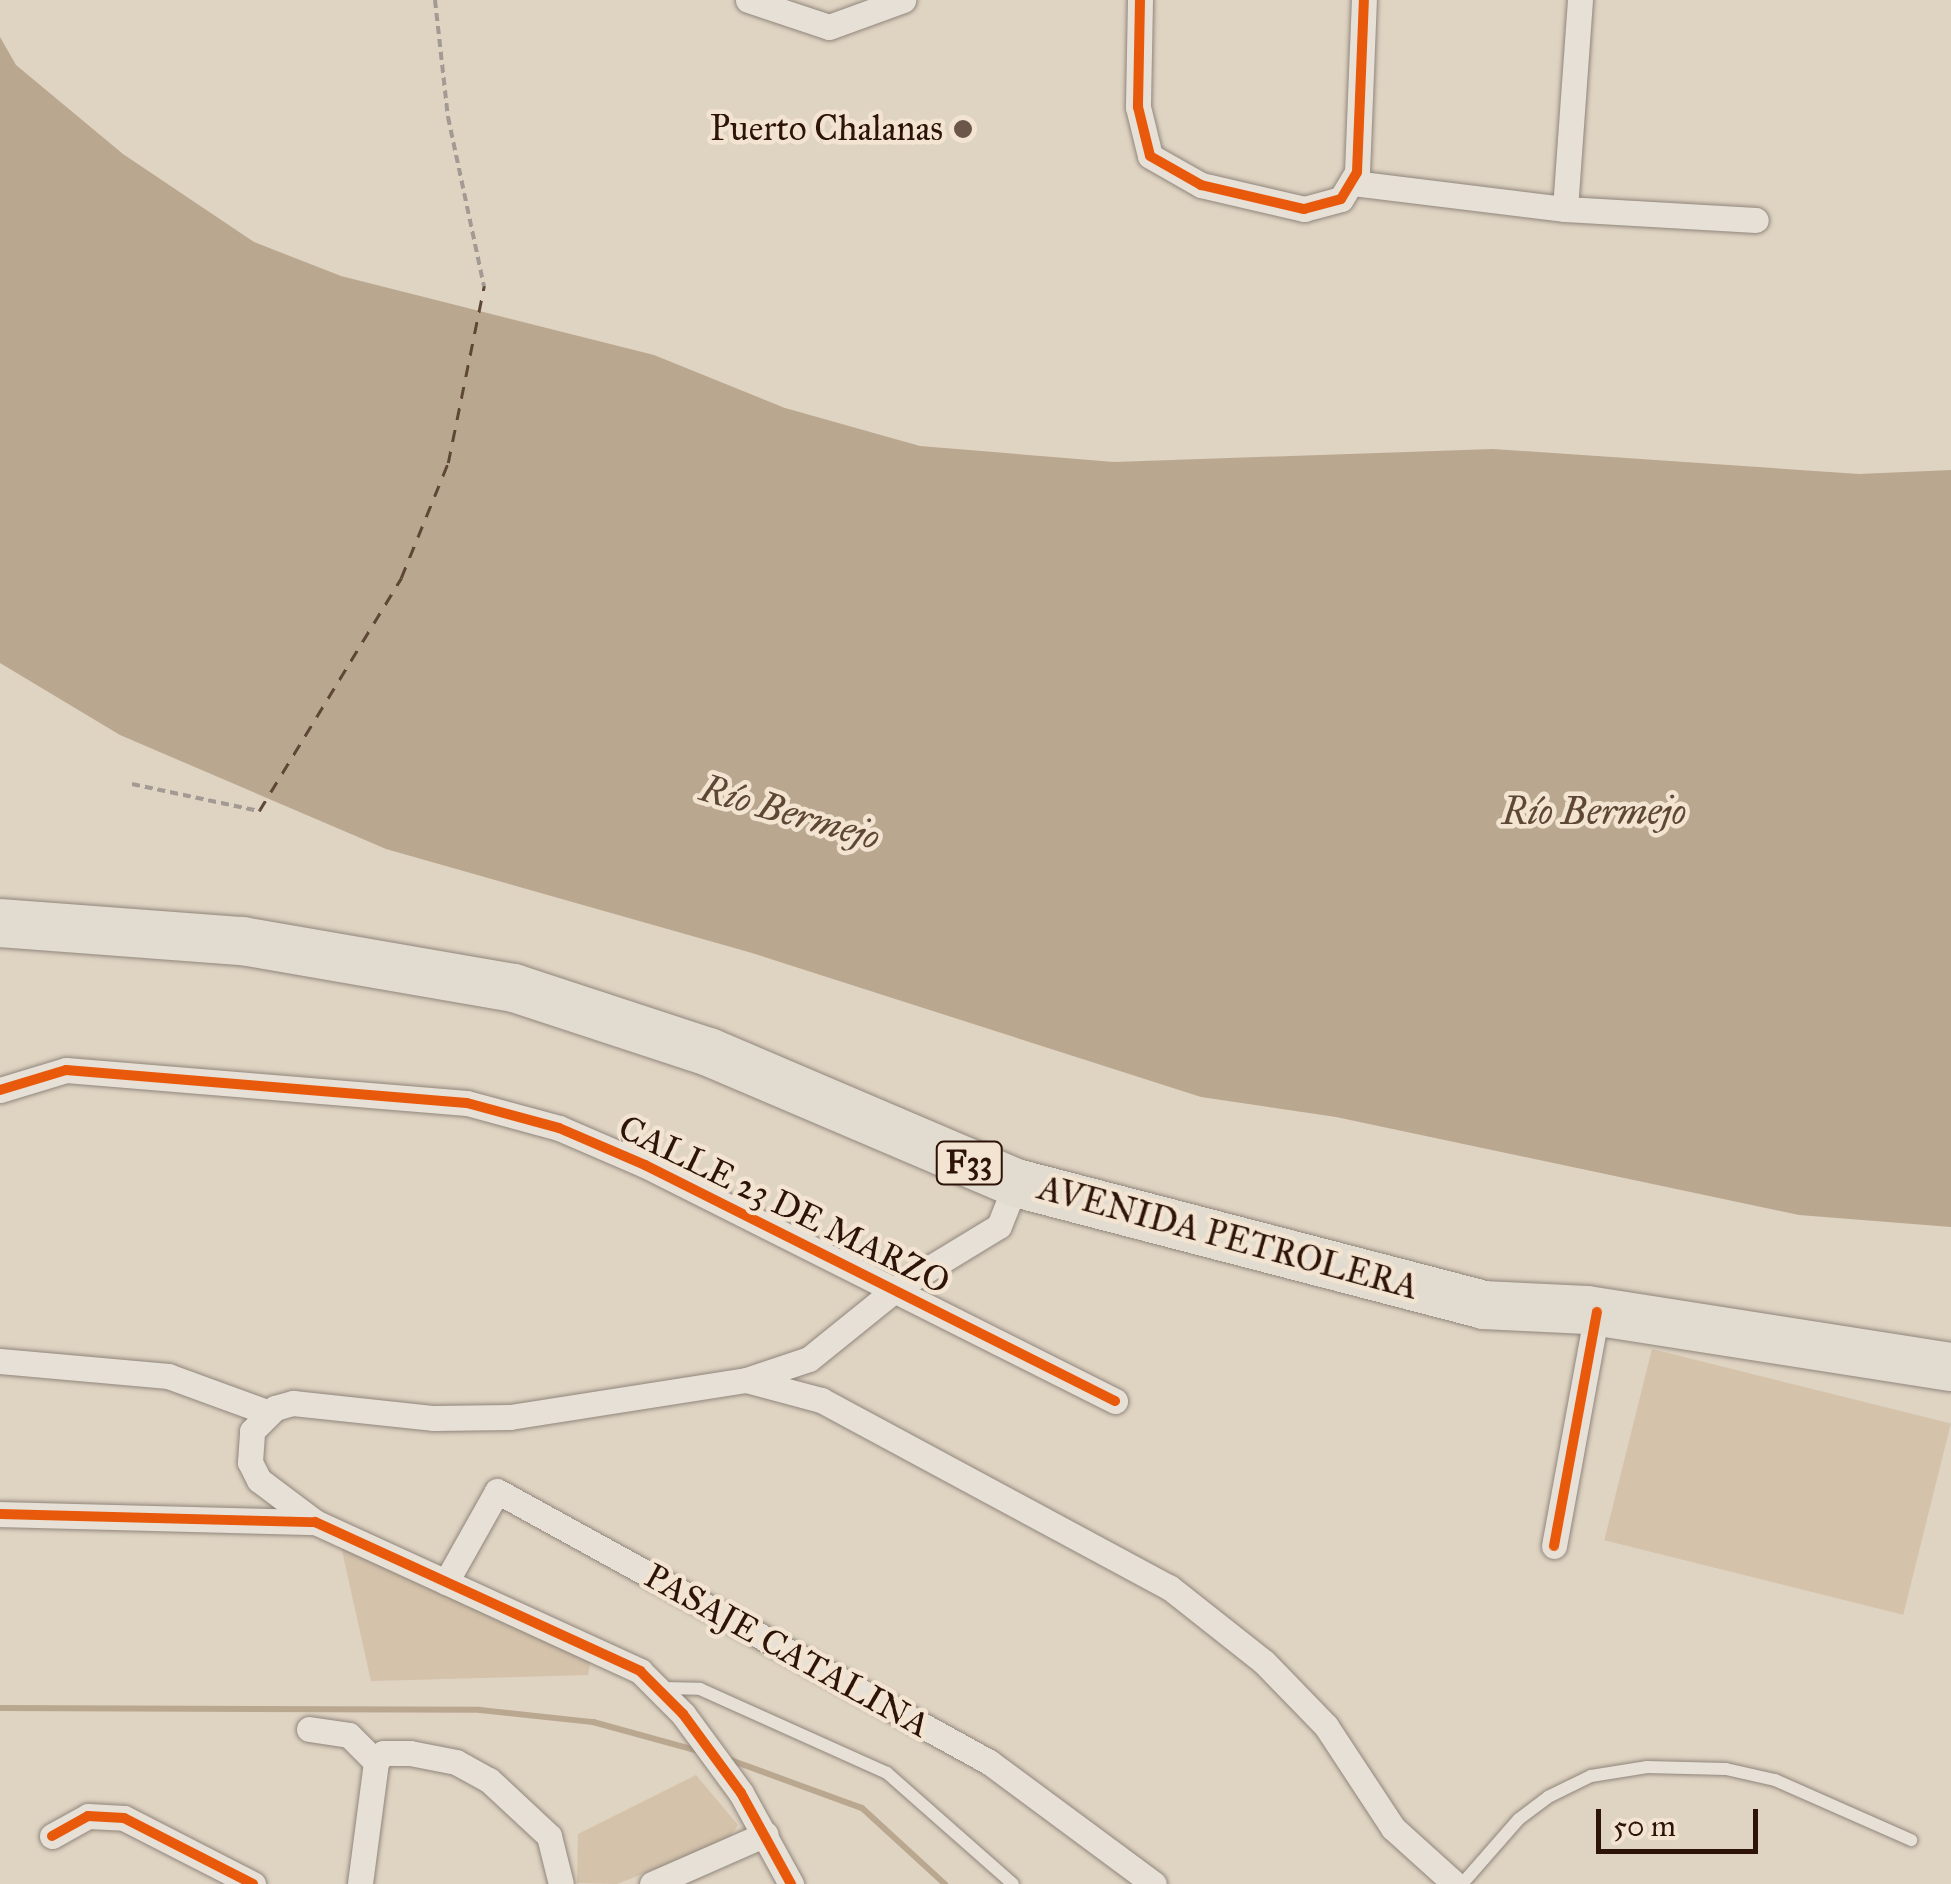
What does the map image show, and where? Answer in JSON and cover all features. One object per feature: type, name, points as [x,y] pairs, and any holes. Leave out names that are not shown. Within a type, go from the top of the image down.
[{"type":"highway","name":"AVENIDA PETROLERA","points":[[0,923],[242,941],[514,988],[709,1052],[1016,1183],[1483,1305],[1597,1312],[1951,1367]]},
{"type":"street","points":[[748,0],[829,27],[903,0]]},
{"type":"street","points":[[1140,0],[1141,136],[1164,169],[1202,186],[1304,209],[1326,208],[1353,183],[1364,0]]},
{"type":"street","points":[[1565,210],[1580,0]]},
{"type":"street","points":[[1353,183],[1565,210],[1756,220]]},
{"type":"street","name":"CALLE 23 DE MARZO","points":[[0,1090],[66,1070],[467,1103],[559,1128],[645,1165],[896,1288],[1114,1402]]},
{"type":"street","points":[[0,1361],[168,1376],[267,1412],[294,1403],[434,1418],[510,1416],[746,1380],[809,1359],[896,1288],[998,1226],[1016,1183]]},
{"type":"street","points":[[1554,1546],[1597,1312]]},
{"type":"street","points":[[746,1380],[820,1400],[1169,1587],[1264,1662],[1326,1726],[1393,1828],[1459,1884]]},
{"type":"street","points":[[267,1412],[249,1440],[253,1472],[316,1522],[640,1671],[683,1714],[741,1793],[790,1884]]},
{"type":"street","name":"PASAJE CATALINA","points":[[446,1582],[497,1491],[989,1762],[1154,1884]]},
{"type":"street","points":[[0,1514],[316,1522]]},
{"type":"street","points":[[309,1729],[349,1735],[376,1762]]},
{"type":"street","points":[[360,1884],[366,1796],[376,1762],[383,1753],[410,1753],[456,1762],[489,1780],[548,1836],[561,1884]]},
{"type":"street","points":[[52,1836],[88,1816],[124,1818],[253,1884]]},
{"type":"street","points":[[652,1884],[766,1834]]},
{"type":"lane","points":[[657,1688],[700,1689],[887,1773],[1012,1884]]},
{"type":"lane","points":[[1459,1884],[1518,1818],[1548,1796],[1591,1776],[1647,1767],[1726,1769],[1776,1780],[1911,1840]]},
{"type":"path","points":[[435,0],[448,117],[484,286]]},
{"type":"path","points":[[132,784],[259,811]]},
{"type":"shaded area","points":[[1652,1349],[1951,1424],[1903,1615],[1604,1540]]},
{"type":"shaded area","points":[[341,1546],[591,1659],[588,1675],[371,1681]]},
{"type":"shaded area","points":[[696,1775],[738,1825],[727,1841],[617,1884],[577,1883],[578,1834]]},
{"type":"water","name":"Río Bermejo","points":[[0,37],[16,65],[123,154],[254,242],[341,276],[654,355],[785,408],[920,446],[1114,462],[1493,449],[1859,474],[1951,470],[1951,1227],[1799,1215],[1336,1117],[1201,1097],[752,953],[386,849],[120,735],[0,663]]},
{"type":"waterway","points":[[0,1708],[480,1710],[593,1722],[699,1751]]},
{"type":"waterway","points":[[725,1758],[862,1808],[945,1884]]},
{"type":"ferry route","points":[[259,811],[401,578],[448,463],[484,286]]},
{"type":"cycle path","points":[[1140,0],[1138,107],[1150,156],[1201,185],[1304,209],[1341,199],[1357,172],[1364,0]]},
{"type":"cycle path","points":[[0,1090],[66,1070],[467,1103],[559,1128],[645,1165],[1115,1401]]},
{"type":"cycle path","points":[[1554,1546],[1597,1312]]},
{"type":"cycle path","points":[[0,1514],[315,1522],[640,1671],[683,1714],[741,1793],[791,1884]]},
{"type":"cycle path","points":[[52,1836],[88,1816],[124,1818],[253,1884]]},
{"type":"place","name":"Puerto Chalanas","points":[[963,129]]}]
